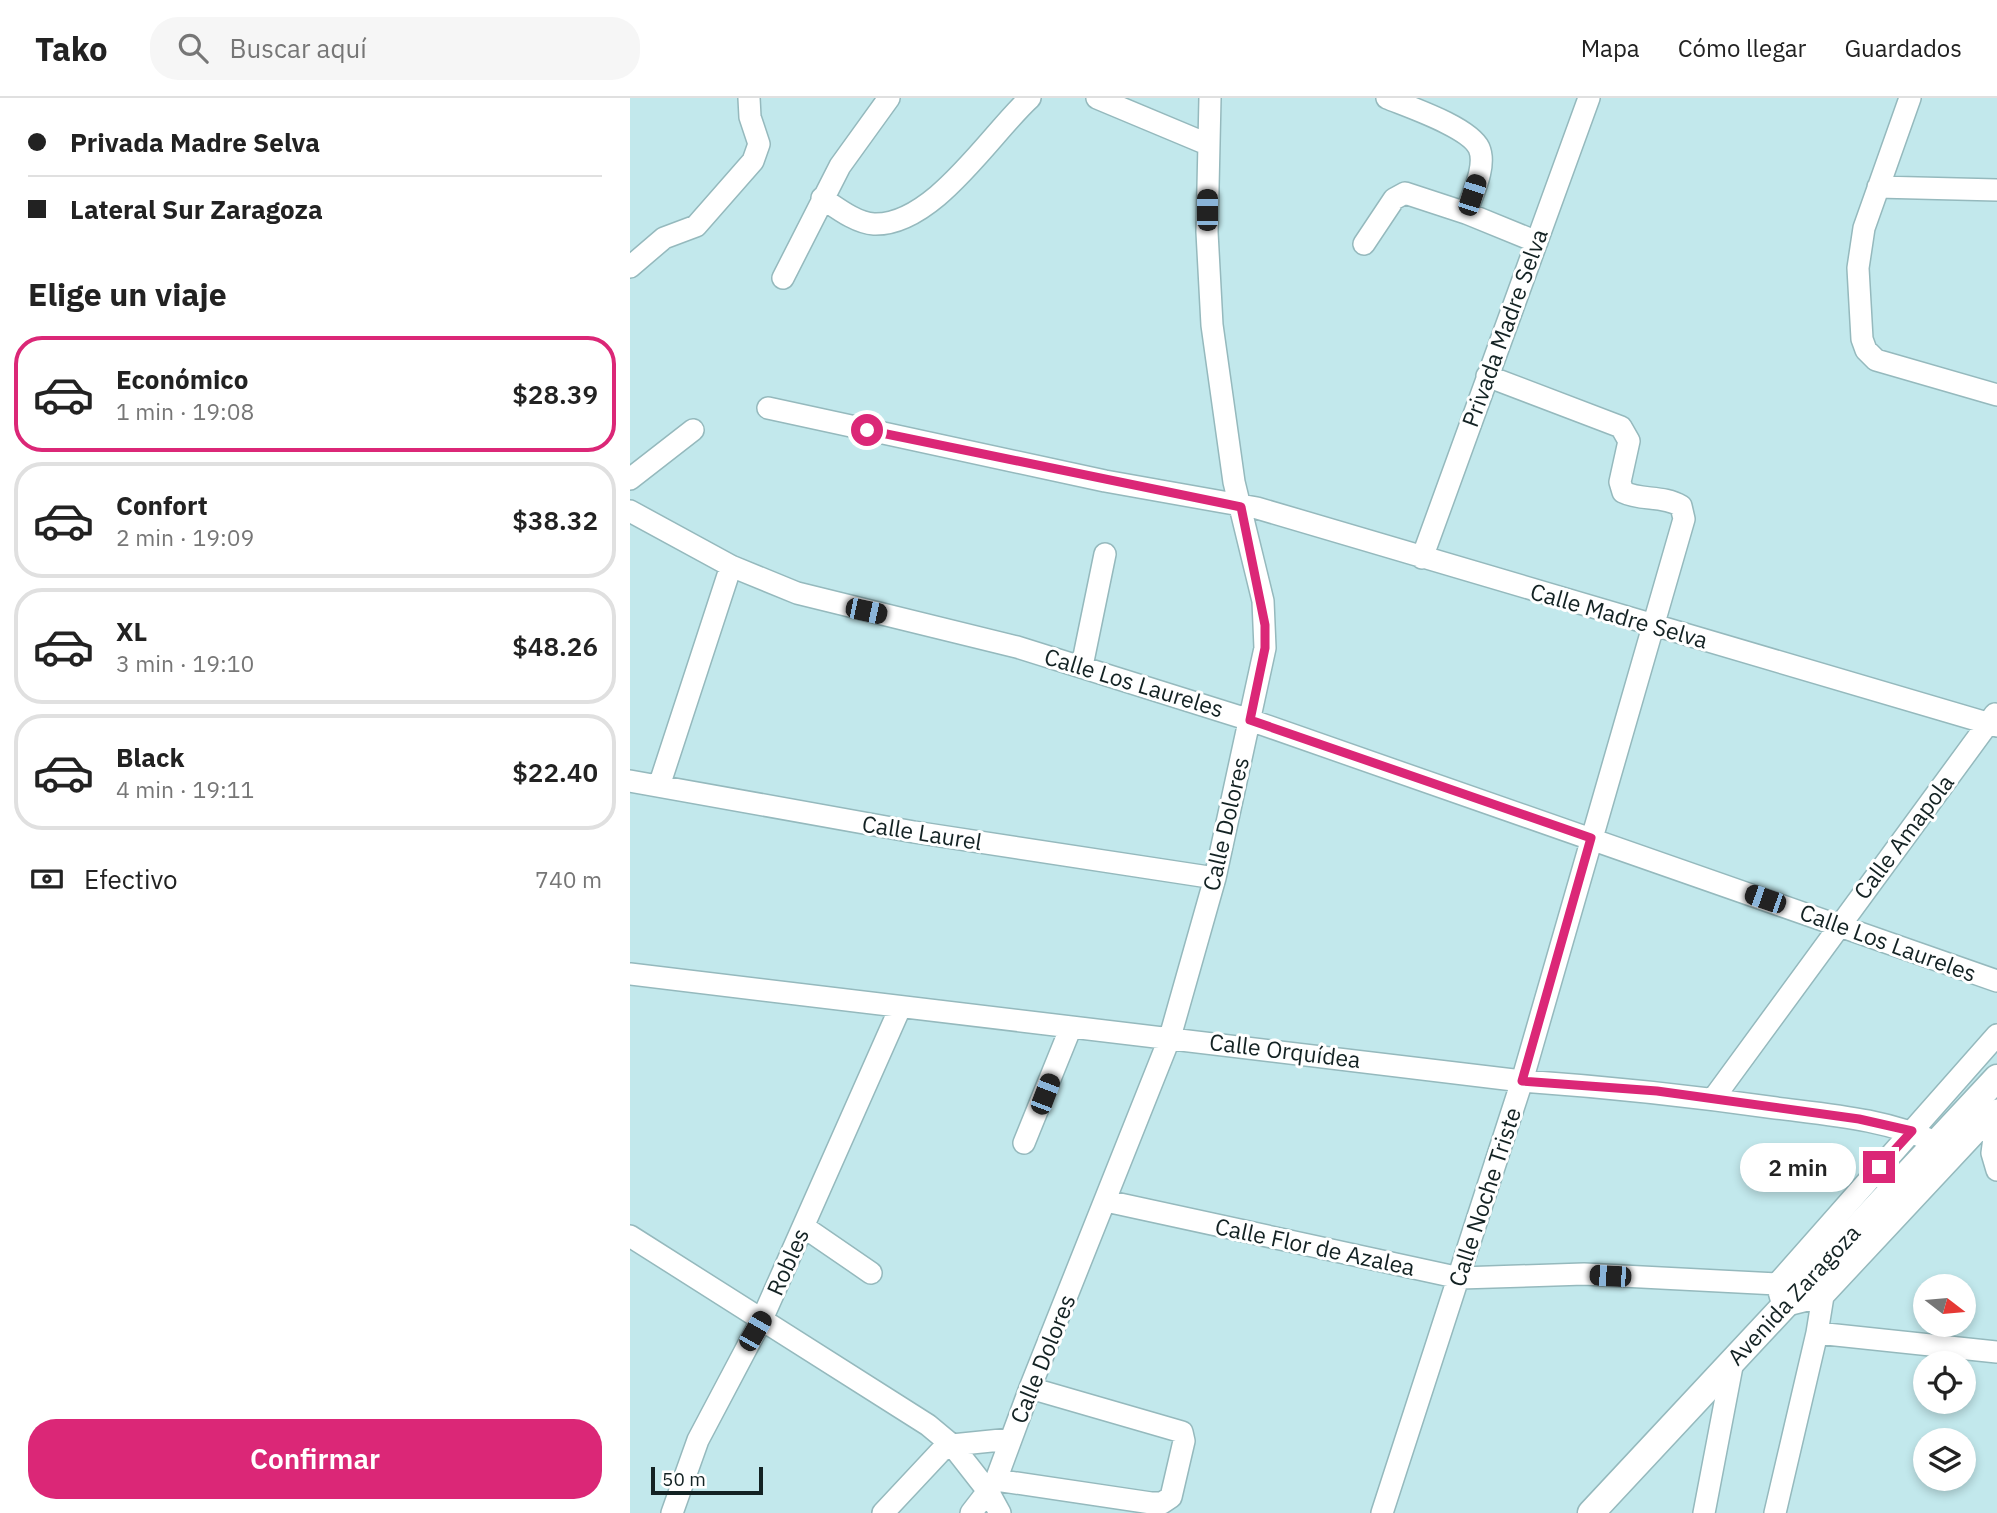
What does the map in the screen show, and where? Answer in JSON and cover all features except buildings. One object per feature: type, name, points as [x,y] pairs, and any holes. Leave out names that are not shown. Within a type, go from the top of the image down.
[{"type":"main road","name":"Avenida Zaragoza","points":[[1591,1513],[1733,1361],[1780,1295],[1937,1143],[1985,1124],[1997,1078]]},
{"type":"street","points":[[630,267],[664,238],[696,226],[753,161],[759,144],[750,117],[749,98]]},
{"type":"street","points":[[782,278],[821,198],[859,137],[890,98]]},
{"type":"street","points":[[821,198],[863,222],[887,223],[904,216],[926,205],[943,190],[1030,98]]},
{"type":"street","points":[[1097,98],[1207,144]]},
{"type":"street","name":"Calle Dolores","points":[[971,1513],[992,1486],[1170,1037],[1215,878],[1265,648],[1265,625],[1228,448],[1212,325],[1207,144],[1210,98]]},
{"type":"street","points":[[1387,98],[1451,125],[1472,139],[1479,149],[1481,162],[1466,213]]},
{"type":"street","name":"Privada Madre Selva","points":[[1422,558],[1589,98]]},
{"type":"street","points":[[1910,98],[1864,228],[1858,268],[1858,301],[1866,350],[1886,364],[1997,395]]},
{"type":"street","points":[[1878,187],[1997,190]]},
{"type":"street","points":[[1364,244],[1399,195],[1412,194],[1537,242]]},
{"type":"street","name":"Calle Noche Triste","points":[[1382,1513],[1522,1081],[1651,625],[1684,519],[1681,506],[1675,502],[1632,496],[1623,492],[1620,482],[1629,441],[1621,427],[1487,376]]},
{"type":"street","points":[[768,408],[1105,481],[1241,507]]},
{"type":"street","points":[[630,480],[693,430]]},
{"type":"street","name":"Calle Madre Selva","points":[[1241,507],[1288,517],[1651,625],[1994,721]]},
{"type":"street","name":"Calle Los Laureles","points":[[630,511],[761,580],[832,603],[953,629],[1082,666],[1250,720],[1997,981]]},
{"type":"street","points":[[1082,666],[1105,554]]},
{"type":"street","points":[[659,786],[731,566]]},
{"type":"street","name":"Calle Amapola","points":[[1713,1099],[1839,925],[1994,721]]},
{"type":"street","name":"Calle Laurel","points":[[630,781],[914,832],[1215,878]]},
{"type":"street","name":"Calle Orquídea","points":[[630,974],[1522,1081],[1657,1091],[1859,1119],[1912,1131],[1937,1143]]},
{"type":"street","name":"Robles","points":[[672,1513],[698,1440],[763,1317],[900,1008]]},
{"type":"street","points":[[1024,1143],[1071,1027]]},
{"type":"street","points":[[1780,1295],[1912,1131],[1997,1035]]},
{"type":"street","points":[[1985,1124],[1997,1170]]},
{"type":"street","points":[[1775,1513],[1817,1333],[1823,1296],[1985,1124]]},
{"type":"street","name":"Calle Flor de Azalea","points":[[1106,1201],[1460,1278],[1584,1274],[1780,1295],[1823,1296]]},
{"type":"street","points":[[803,1227],[871,1273]]},
{"type":"street","points":[[630,1236],[885,1395],[952,1444],[992,1486],[1000,1513]]},
{"type":"street","points":[[1817,1333],[1997,1352]]},
{"type":"street","points":[[1704,1513],[1733,1361]]},
{"type":"street","points":[[992,1486],[1161,1503],[1171,1497],[1184,1441],[1178,1429],[1030,1388]]},
{"type":"street","points":[[883,1513],[926,1465],[952,1444],[1011,1439]]},
{"type":"route","points":[[867,430],[1241,507],[1263,601],[1265,625],[1265,648],[1250,720],[1591,838],[1522,1081],[1657,1091],[1859,1119],[1912,1131],[1879,1167]]}]
